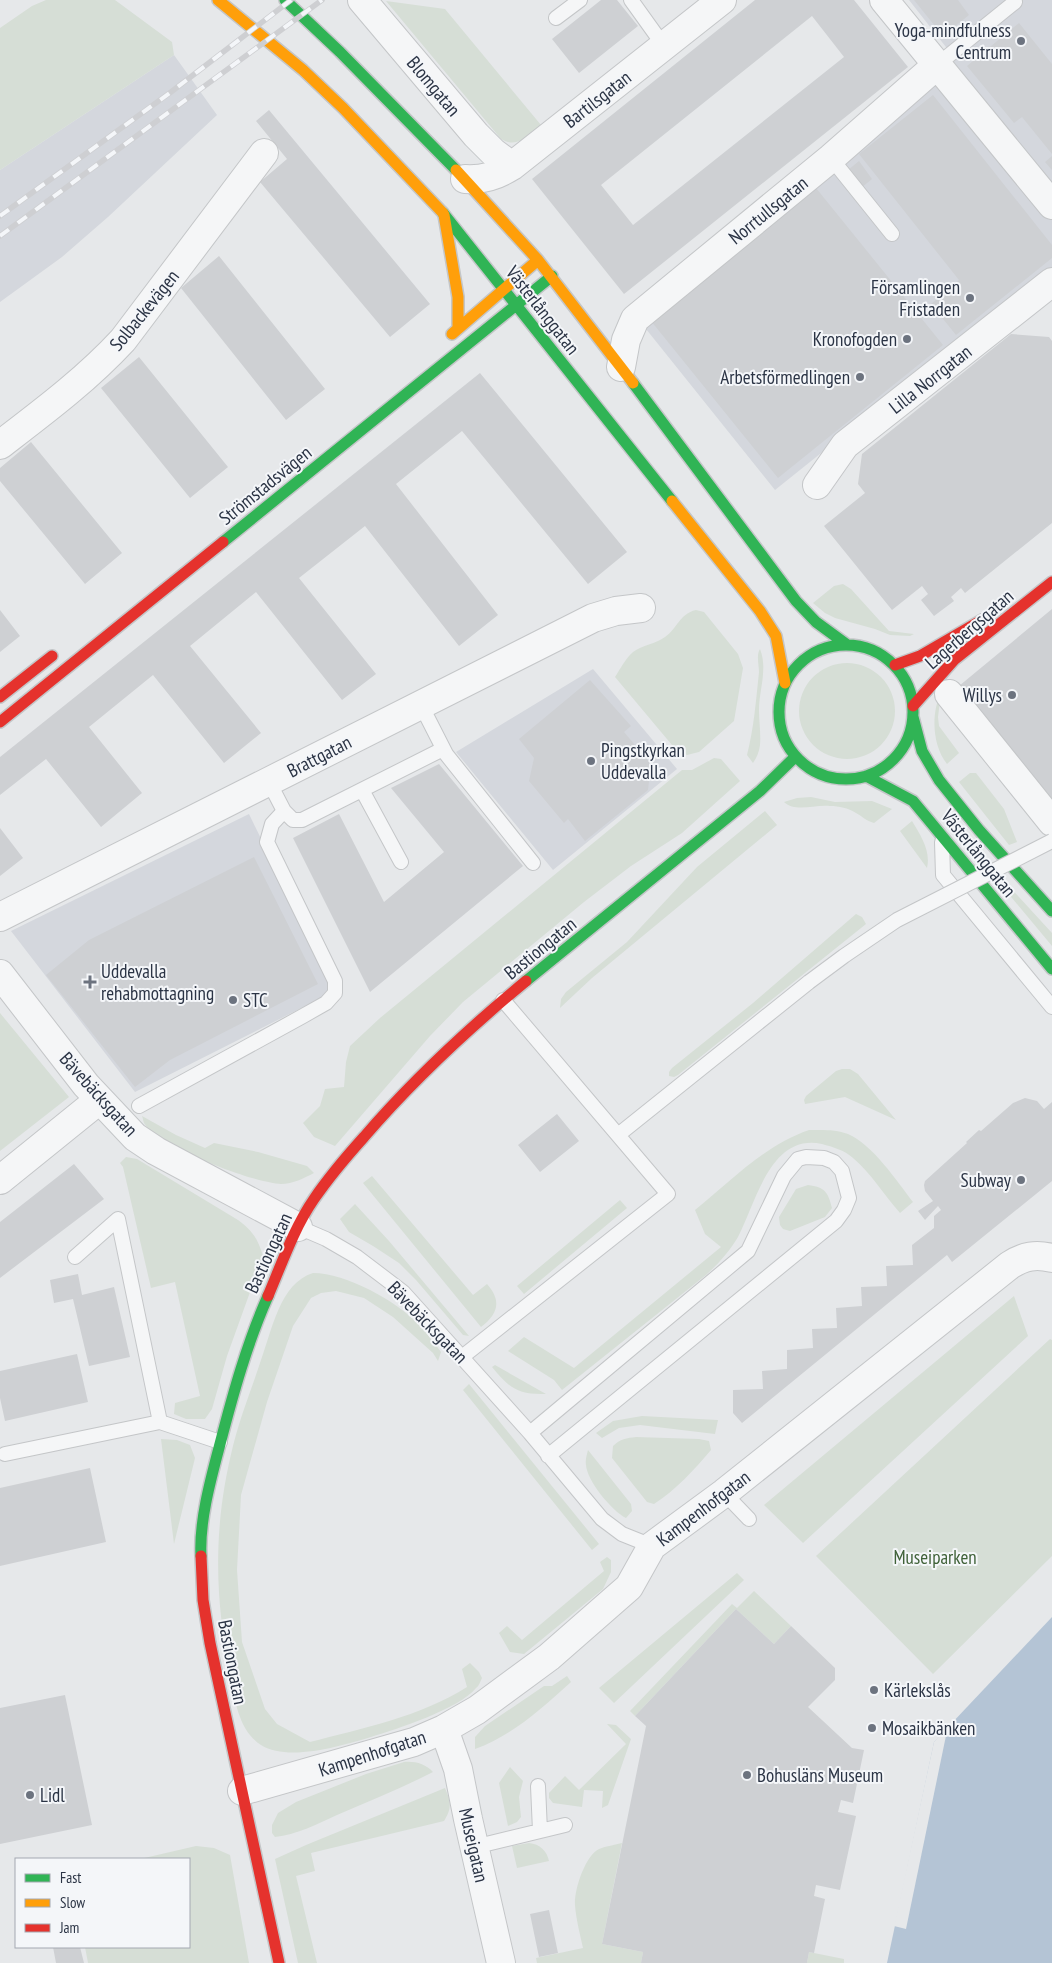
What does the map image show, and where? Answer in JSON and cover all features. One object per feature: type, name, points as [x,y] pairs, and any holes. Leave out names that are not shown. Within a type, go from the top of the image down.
[{"type":"main road","name":"Västerlånggatan","points":[[218,0],[303,70],[343,108],[444,214],[760,611],[776,636],[784,683]]},
{"type":"main road","name":"Västerlånggatan","points":[[285,0],[340,52],[465,179],[552,276],[796,601],[816,622],[846,644]]},
{"type":"main road","points":[[444,214],[458,297],[458,328]]},
{"type":"main road","points":[[443,340],[538,260]]},
{"type":"main road","name":"Strömstadsvägen","points":[[0,722],[552,276]]},
{"type":"main road","name":"Lagerbergsgatan","points":[[895,665],[920,656],[1052,580]]},
{"type":"main road","name":"Lagerbergsgatan","points":[[913,711],[954,660],[1052,580]]},
{"type":"main road","name":"Västerlånggatan","points":[[913,711],[908,738],[895,758],[876,772],[866,776],[844,779],[827,777],[812,770],[795,757],[782,734],[778,717],[779,700],[784,683],[800,662],[813,652],[829,646],[846,644],[869,648],[883,655],[895,665],[905,680],[913,711],[922,750],[939,780],[979,830],[1046,899],[1052,911]]},
{"type":"main road","points":[[0,697],[62,648]]},
{"type":"main road","name":"Bastiongatan","points":[[279,1963],[210,1643],[204,1600],[200,1547],[206,1503],[220,1442],[233,1394],[261,1312],[298,1227],[313,1200],[335,1170],[396,1100],[447,1050],[503,1000],[760,791],[795,757]]},
{"type":"main road","name":"Västerlånggatan","points":[[866,776],[913,801],[1052,969]]},
{"type":"street","name":"Blomgatan","points":[[362,0],[476,135],[493,152],[512,166]]},
{"type":"street","name":"Bartilsgatan","points":[[465,179],[478,180],[490,177],[512,166],[722,0]]},
{"type":"street","points":[[884,0],[1052,205]]},
{"type":"street","name":"Norrtullsgatan","points":[[622,367],[626,340],[635,318],[831,158],[937,65]]},
{"type":"street","name":"Solbackevägen","points":[[0,445],[75,386],[123,340],[264,153]]},
{"type":"street","name":"Lilla Norrgatan","points":[[817,485],[845,445],[1052,282]]},
{"type":"street","name":"Brattgatan","points":[[0,917],[593,618],[616,611],[641,608]]},
{"type":"street","points":[[949,694],[1052,822]]},
{"type":"street","name":"Bävebäcksgatan","points":[[0,974],[99,1100],[135,1137],[156,1151],[298,1227]]},
{"type":"street","points":[[0,1180],[99,1100]]},
{"type":"street","name":"Kampenhofgatan","points":[[242,1791],[414,1742],[470,1715],[517,1682],[616,1600],[629,1587],[652,1546],[724,1493],[1010,1265],[1020,1258],[1031,1256],[1052,1258]]},
{"type":"street","name":"Museigatan","points":[[444,1729],[458,1769],[501,1963]]},
{"type":"lane","points":[[556,18],[580,0]]},
{"type":"lane","points":[[631,0],[664,46]]},
{"type":"lane","points":[[937,65],[1015,2]]},
{"type":"lane","points":[[831,158],[892,234]]},
{"type":"lane","points":[[421,705],[443,749],[534,863]]},
{"type":"lane","points":[[268,782],[284,811],[293,820],[302,820],[443,749]]},
{"type":"lane","points":[[362,790],[401,862]]},
{"type":"lane","points":[[139,1106],[196,1079],[304,1018],[335,993],[335,981],[267,842],[272,824],[284,811]]},
{"type":"lane","points":[[942,834],[943,875],[1052,1007]]},
{"type":"lane","points":[[618,1135],[809,982],[897,920],[1052,841]]},
{"type":"lane","points":[[1046,899],[1052,890]]},
{"type":"lane","points":[[462,1357],[668,1194],[503,1000]]},
{"type":"lane","points":[[530,1433],[748,1251],[784,1176],[798,1159],[806,1157],[824,1158],[834,1162],[842,1171],[849,1198],[844,1210],[836,1221],[548,1456]]},
{"type":"lane","points":[[75,1257],[118,1219],[160,1422]]},
{"type":"lane","name":"Bävebäcksgatan","points":[[298,1227],[357,1256],[403,1292],[530,1433],[602,1518],[622,1534],[652,1546]]},
{"type":"lane","points":[[5,1454],[160,1422],[220,1442]]},
{"type":"lane","points":[[724,1493],[749,1519]]},
{"type":"lane","points":[[538,1786],[540,1831]]},
{"type":"lane","points":[[474,1847],[565,1826]]},
{"type":"shaded area","points":[[909,0],[1052,0],[1052,268],[775,490],[634,314],[953,56]]},
{"type":"shaded area","points":[[174,55],[217,115],[108,217],[62,257],[0,302],[0,170]]},
{"type":"shaded area","points":[[593,669],[677,769],[553,870],[456,752]]},
{"type":"shaded area","points":[[249,814],[335,991],[135,1092],[11,931]]},
{"type":"green space","points":[[46,0],[115,0],[172,42],[174,55],[0,170],[0,28],[32,6]]},
{"type":"green space","points":[[386,1],[445,9],[541,125],[518,142],[507,142],[501,139]]},
{"type":"green space","points":[[843,584],[851,589],[889,631],[914,634],[910,636],[890,635],[835,618],[825,613],[813,603],[834,586]]},
{"type":"green space","points":[[696,610],[704,612],[738,654],[743,668],[734,721],[699,752],[687,755],[677,751],[615,677],[633,652],[665,637],[682,618]]},
{"type":"green space","points":[[760,649],[763,664],[759,702],[760,745],[753,763],[747,755],[754,714],[759,672],[758,654]]},
{"type":"green space","points":[[847,663],[865,667],[881,677],[891,693],[895,711],[891,729],[881,745],[865,755],[847,759],[829,755],[813,745],[803,729],[799,711],[803,693],[813,677],[829,667]]},
{"type":"green space","points":[[941,693],[938,717],[939,726],[959,753],[947,764],[938,748],[935,729],[936,710]]},
{"type":"green space","points":[[714,758],[721,759],[740,781],[682,833],[631,866],[584,902],[463,1002],[430,1036],[335,1146],[314,1137],[303,1123],[320,1106],[325,1089],[344,1087],[346,1062],[350,1046],[380,1018],[682,770],[692,770]]},
{"type":"green space","points":[[970,773],[976,773],[1004,809],[1017,842],[1009,845],[959,782]]},
{"type":"green space","points":[[811,797],[835,802],[872,801],[892,809],[874,823],[853,811],[837,806],[800,808],[784,802],[797,798]]},
{"type":"green space","points":[[765,811],[777,825],[592,978],[560,1008],[561,999],[566,992],[627,942],[697,867]]},
{"type":"green space","points":[[912,821],[922,838],[928,856],[927,868],[900,831]]},
{"type":"green space","points":[[1007,884],[1052,933],[1052,946],[1002,886]]},
{"type":"green space","points":[[856,914],[862,917],[866,924],[678,1075],[674,1077],[669,1076],[672,1068],[753,1003]]},
{"type":"green space","points":[[0,1013],[69,1097],[0,1151]]},
{"type":"green space","points":[[850,1069],[858,1074],[896,1120],[845,1097],[805,1104],[806,1096],[836,1071]]},
{"type":"green space","points":[[142,1116],[176,1135],[205,1148],[214,1143],[258,1152],[307,1166],[314,1173],[294,1182],[281,1184],[229,1171],[186,1153],[168,1143],[144,1123]]},
{"type":"green space","points":[[809,1130],[839,1131],[857,1139],[884,1164],[913,1202],[900,1213],[866,1170],[850,1155],[822,1144],[804,1143],[789,1149],[777,1160],[767,1174],[738,1237],[715,1266],[562,1390],[554,1380],[508,1351],[524,1337],[574,1368],[721,1247],[705,1234],[695,1210],[763,1154]]},
{"type":"green space","points":[[126,1157],[137,1159],[238,1220],[254,1235],[263,1256],[227,1356],[212,1409],[205,1419],[186,1419],[174,1414],[175,1403],[200,1396],[175,1282],[151,1288],[123,1167],[120,1163]]},
{"type":"green space","points":[[372,1176],[473,1295],[487,1284],[492,1290],[495,1296],[496,1307],[491,1317],[481,1327],[363,1183]]},
{"type":"green space","points":[[808,1185],[825,1191],[832,1208],[825,1217],[790,1231],[783,1229],[780,1225],[779,1217],[796,1189]]},
{"type":"green space","points":[[620,1200],[627,1208],[524,1294],[517,1286]]},
{"type":"green space","points":[[355,1204],[389,1241],[469,1336],[463,1335],[399,1263],[349,1232],[340,1219]]},
{"type":"green space","points":[[313,1273],[326,1274],[355,1283],[384,1298],[398,1307],[425,1331],[441,1352],[438,1361],[433,1353],[393,1317],[364,1298],[336,1291],[321,1293],[311,1298],[293,1326],[267,1402],[241,1495],[237,1570],[242,1642],[265,1709],[277,1724],[310,1742],[410,1714],[449,1697],[467,1687],[462,1669],[470,1663],[482,1678],[477,1687],[468,1696],[442,1711],[411,1724],[330,1748],[315,1751],[285,1752],[272,1750],[254,1739],[243,1724],[236,1706],[221,1619],[218,1562],[219,1533],[226,1476],[233,1446],[274,1322],[285,1297],[292,1287],[302,1278]]},
{"type":"green space","points":[[1014,1296],[1028,1336],[803,1543],[764,1505]]},
{"type":"green space","name":"Museiparken","points":[[1050,1339],[1052,1340],[1052,1556],[933,1674],[816,1556]]},
{"type":"green space","points":[[495,1365],[546,1394],[528,1393],[515,1389],[492,1367]]},
{"type":"green space","points":[[469,1384],[599,1544],[592,1550],[463,1390]]},
{"type":"green space","points":[[642,1416],[718,1420],[715,1434],[640,1425],[619,1428],[602,1438],[596,1433],[613,1421]]},
{"type":"green space","points":[[636,1437],[699,1439],[709,1441],[711,1450],[684,1479],[654,1504],[647,1502],[612,1458],[613,1446],[624,1439]]},
{"type":"green space","points":[[161,1439],[177,1440],[190,1445],[195,1458],[174,1544]]},
{"type":"green space","points":[[588,1450],[631,1504],[632,1511],[626,1518],[607,1502],[595,1487],[587,1472],[586,1457]]},
{"type":"green space","points":[[607,1557],[611,1560],[611,1572],[603,1589],[524,1654],[510,1652],[499,1633],[507,1626],[522,1640],[604,1571],[600,1562]]},
{"type":"green space","points":[[737,1573],[744,1580],[614,1703],[599,1688]]},
{"type":"green space","points":[[754,1591],[791,1626],[774,1644],[736,1609],[635,1716],[630,1711],[732,1604],[737,1608]]},
{"type":"green space","points":[[567,1676],[571,1682],[538,1711],[502,1737],[475,1749],[475,1737],[485,1726],[544,1686],[552,1686]]},
{"type":"green space","points":[[607,1724],[616,1725],[631,1739],[608,1805],[602,1808],[603,1791],[584,1790],[582,1807],[553,1803],[549,1798],[549,1793],[565,1776],[579,1790],[626,1744]]},
{"type":"green space","points":[[404,1762],[420,1764],[433,1772],[306,1829],[275,1837],[272,1833],[272,1825],[278,1813],[296,1802],[366,1774]]},
{"type":"green space","points":[[510,1767],[523,1781],[519,1797],[521,1817],[517,1822],[508,1826],[499,1783]]},
{"type":"green space","points":[[445,1788],[450,1805],[444,1821],[311,1853],[315,1871],[296,1876],[317,1963],[298,1963],[275,1859]]},
{"type":"green space","points":[[529,1843],[542,1849],[547,1854],[549,1861],[517,1868],[512,1846]]},
{"type":"green space","points":[[622,1843],[602,1944],[643,1952],[641,1963],[537,1963],[536,1958],[583,1948],[575,1905],[576,1891],[581,1874],[589,1859],[599,1849]]},
{"type":"green space","points":[[196,1846],[214,1848],[230,1855],[249,1963],[88,1963],[85,1948],[190,1948],[190,1858],[144,1858]]},
{"type":"green space","points":[[809,1952],[844,1959],[844,1963],[807,1963]]},
{"type":"water","points":[[1052,1617],[1052,1963],[887,1963],[934,1742]]},
{"type":"pier","points":[[948,1726],[906,1929],[894,1926],[934,1742]]},
{"type":"building","points":[[601,0],[617,0],[638,26],[579,73],[552,39]]},
{"type":"building","points":[[755,0],[854,0],[908,67],[624,294],[532,179]],"holes":[[[812,16],[844,57],[633,225],[601,185]]]},
{"type":"building","points":[[914,0],[958,0],[969,15],[943,36]]},
{"type":"building","points":[[1019,23],[1052,64],[1052,154],[1022,117],[1014,123],[967,66]]},
{"type":"building","points":[[933,95],[1052,245],[1052,258],[956,335],[931,304],[959,280],[859,154]]},
{"type":"building","points":[[269,110],[430,304],[390,337],[260,182],[287,159],[256,121]]},
{"type":"building","points":[[1052,156],[1052,170],[1045,162]]},
{"type":"building","points":[[859,161],[872,179],[861,188],[848,170]]},
{"type":"building","points":[[816,188],[943,345],[778,478],[651,321]]},
{"type":"building","points":[[219,256],[325,389],[286,420],[181,288]]},
{"type":"building","points":[[1011,334],[1049,337],[1052,341],[1052,523],[965,593],[961,588],[951,597],[954,601],[934,616],[921,600],[928,594],[922,586],[892,610],[824,526],[865,493],[858,484],[862,454]]},
{"type":"building","points":[[139,357],[228,467],[190,498],[101,388]]},
{"type":"building","points":[[480,373],[627,552],[588,584],[462,431],[396,484],[498,615],[459,646],[365,526],[299,578],[376,674],[342,700],[256,592],[190,646],[261,733],[224,763],[153,675],[89,727],[142,793],[101,827],[46,759],[0,795],[0,757]]},
{"type":"building","points":[[31,442],[122,553],[85,584],[0,481],[0,468]]},
{"type":"building","points":[[1052,609],[1052,807],[959,686]]},
{"type":"building","points":[[0,610],[20,636],[0,652]]},
{"type":"building","name":"Pingstkyrkan Uddevalla","points":[[590,680],[631,726],[624,732],[651,764],[648,790],[585,841],[568,819],[564,823],[529,781],[534,758],[519,739]]},
{"type":"building","points":[[439,764],[523,866],[370,992],[293,838],[339,814],[384,902],[444,852],[391,788]]},
{"type":"building","points":[[0,828],[23,858],[0,876]]},
{"type":"building","points":[[254,857],[318,984],[170,1060],[135,1087],[46,975],[89,940]]},
{"type":"building","points":[[1025,1098],[1037,1101],[1044,1109],[1052,1102],[1052,1181],[952,1262],[947,1255],[742,1423],[733,1413],[733,1390],[763,1389],[762,1371],[787,1369],[787,1350],[813,1348],[812,1329],[837,1328],[836,1308],[862,1306],[861,1287],[887,1286],[886,1266],[913,1265],[912,1245],[934,1228],[934,1216],[941,1210],[938,1206],[925,1220],[918,1211],[933,1201],[925,1191],[925,1181],[979,1130],[981,1131],[1013,1103]]},
{"type":"building","points":[[557,1114],[579,1141],[540,1172],[518,1145]]},
{"type":"building","points":[[74,1164],[104,1199],[0,1278],[0,1222]]},
{"type":"building","points":[[78,1274],[82,1295],[114,1287],[130,1357],[89,1366],[73,1299],[54,1303],[50,1280]]},
{"type":"building","points":[[77,1354],[88,1402],[5,1421],[0,1398],[0,1371]]},
{"type":"building","points":[[90,1468],[106,1542],[0,1566],[0,1488]]},
{"type":"building","name":"Bohusläns Museum","points":[[736,1609],[774,1644],[791,1626],[835,1668],[835,1680],[808,1707],[852,1748],[864,1750],[853,1803],[841,1800],[838,1812],[856,1816],[840,1890],[816,1885],[814,1896],[825,1899],[814,1953],[809,1952],[807,1963],[641,1963],[643,1952],[602,1944],[646,1726],[635,1716]]},
{"type":"building","points":[[65,1695],[92,1825],[0,1844],[0,1708]]},
{"type":"building","points":[[549,1910],[558,1953],[539,1957],[530,1914]]},
{"type":"building","points":[[53,1948],[80,1948],[84,1963],[56,1963]]},
{"type":"railway","points":[[0,216],[171,92],[291,0]]},
{"type":"railway","points":[[0,236],[322,0]]},
{"type":"traffic: fast","points":[[285,0],[340,52],[456,170]]},
{"type":"traffic: fast","points":[[443,213],[672,501]]},
{"type":"traffic: fast","points":[[223,542],[552,276]]},
{"type":"traffic: fast","points":[[633,383],[796,601],[816,622],[846,644]]},
{"type":"traffic: fast","points":[[846,645],[872,650],[894,664],[908,686],[913,712],[908,738],[894,760],[872,774],[846,779],[820,774],[798,760],[784,738],[779,712],[784,686],[798,664],[820,650],[846,645]]},
{"type":"traffic: fast","points":[[913,717],[922,751],[939,780],[979,830],[1052,911]]},
{"type":"traffic: fast","points":[[526,981],[760,791],[795,757]]},
{"type":"traffic: fast","points":[[866,776],[913,801],[1052,969]]},
{"type":"traffic: fast","points":[[201,1556],[204,1514],[213,1471],[241,1369],[253,1332],[268,1296]]},
{"type":"traffic: slow","points":[[218,0],[303,70],[343,108],[443,213]]},
{"type":"traffic: slow","points":[[456,170],[538,260],[633,383]]},
{"type":"traffic: slow","points":[[444,215],[458,297],[458,328]]},
{"type":"traffic: slow","points":[[452,334],[538,260]]},
{"type":"traffic: slow","points":[[672,501],[760,611],[776,636],[785,683]]},
{"type":"traffic: jam","points":[[0,722],[223,542]]},
{"type":"traffic: jam","points":[[913,706],[954,660],[1052,582]]},
{"type":"traffic: jam","points":[[895,665],[920,656],[982,620]]},
{"type":"traffic: jam","points":[[0,697],[52,656]]},
{"type":"traffic: jam","points":[[268,1296],[300,1222],[314,1199],[338,1167],[421,1075],[462,1036],[526,981]]},
{"type":"traffic: jam","points":[[201,1556],[203,1600],[210,1643],[279,1963]]},
{"type":"place","name":"Yoga-mindfulness Centrum","points":[[1021,41]]},
{"type":"place","name":"Församlingen Fristaden","points":[[970,298]]},
{"type":"place","name":"Kronofogden","points":[[907,339]]},
{"type":"place","name":"Arbetsförmedlingen","points":[[860,377]]},
{"type":"place","name":"Willys","points":[[1012,695]]},
{"type":"place","name":"Pingstkyrkan Uddevalla","points":[[591,761]]},
{"type":"place","name":"Uddevalla rehabmottagning","points":[[90,982]]},
{"type":"place","name":"STC","points":[[233,1000]]},
{"type":"place","name":"Subway","points":[[1021,1180]]},
{"type":"place","name":"Kärlekslås","points":[[874,1690]]},
{"type":"place","name":"Mosaikbänken","points":[[872,1728]]},
{"type":"place","name":"Bohusläns Museum","points":[[747,1775]]},
{"type":"place","name":"Lidl","points":[[30,1795]]}]
